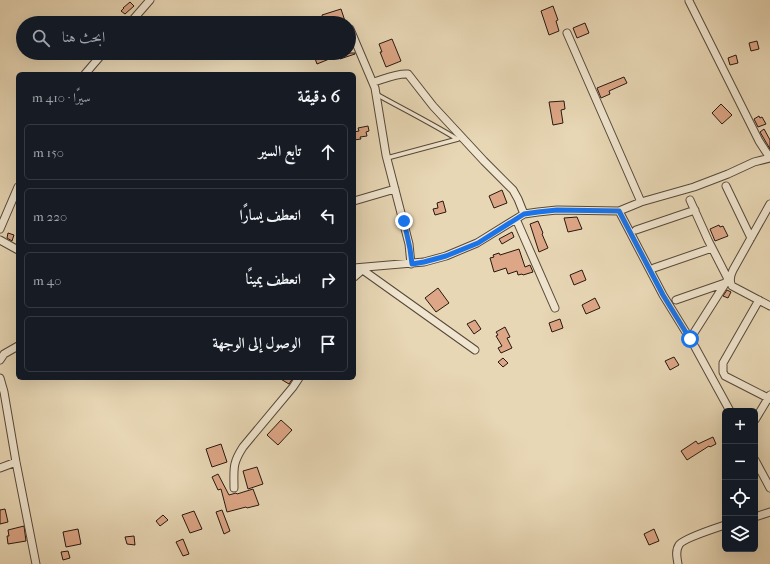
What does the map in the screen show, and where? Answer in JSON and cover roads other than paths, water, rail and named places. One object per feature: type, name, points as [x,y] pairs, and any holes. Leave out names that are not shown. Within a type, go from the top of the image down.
[{"type":"street","points":[[136,16],[150,0]]},
{"type":"street","points":[[359,269],[412,264],[446,256],[478,243],[524,214],[557,210],[619,211],[641,202],[694,187],[754,162],[770,158],[759,141],[690,1]]},
{"type":"street","points":[[567,33],[641,202]]},
{"type":"street","points":[[356,42],[374,82],[387,158],[409,244],[412,264]]},
{"type":"street","points":[[87,72],[98,60]]},
{"type":"street","points":[[374,82],[398,75],[408,74],[460,139],[513,190],[524,214]]},
{"type":"street","points":[[726,186],[750,238]]},
{"type":"street","points":[[356,199],[395,189]]},
{"type":"street","points":[[0,229],[16,193]]},
{"type":"street","points":[[690,200],[729,281],[735,288],[770,306]]},
{"type":"street","points":[[690,339],[729,281],[750,238],[770,204]]},
{"type":"street","points":[[636,230],[695,210]]},
{"type":"street","points":[[619,211],[663,295],[707,368],[728,408]]},
{"type":"street","points":[[516,219],[555,308]]},
{"type":"street","points":[[0,240],[16,249]]},
{"type":"street","points":[[654,268],[712,248]]},
{"type":"street","points":[[359,269],[475,350]]},
{"type":"street","points":[[676,300],[729,281]]},
{"type":"street","points":[[758,300],[723,363],[723,370],[726,376],[769,397],[758,415]]},
{"type":"street","points":[[0,360],[4,354],[16,347]]},
{"type":"street","points":[[0,378],[3,411],[16,462],[36,564]]},
{"type":"street","points":[[234,488],[234,467],[237,457],[243,447],[298,380]]},
{"type":"street","points":[[0,468],[16,462]]},
{"type":"street","points":[[758,465],[768,481],[770,488]]},
{"type":"street","points":[[758,516],[770,512]]},
{"type":"street","points":[[678,564],[676,552],[681,543],[722,526]]},
{"type":"lane","points":[[376,94],[403,110],[460,139]]},
{"type":"lane","points":[[387,158],[460,139]]}]
